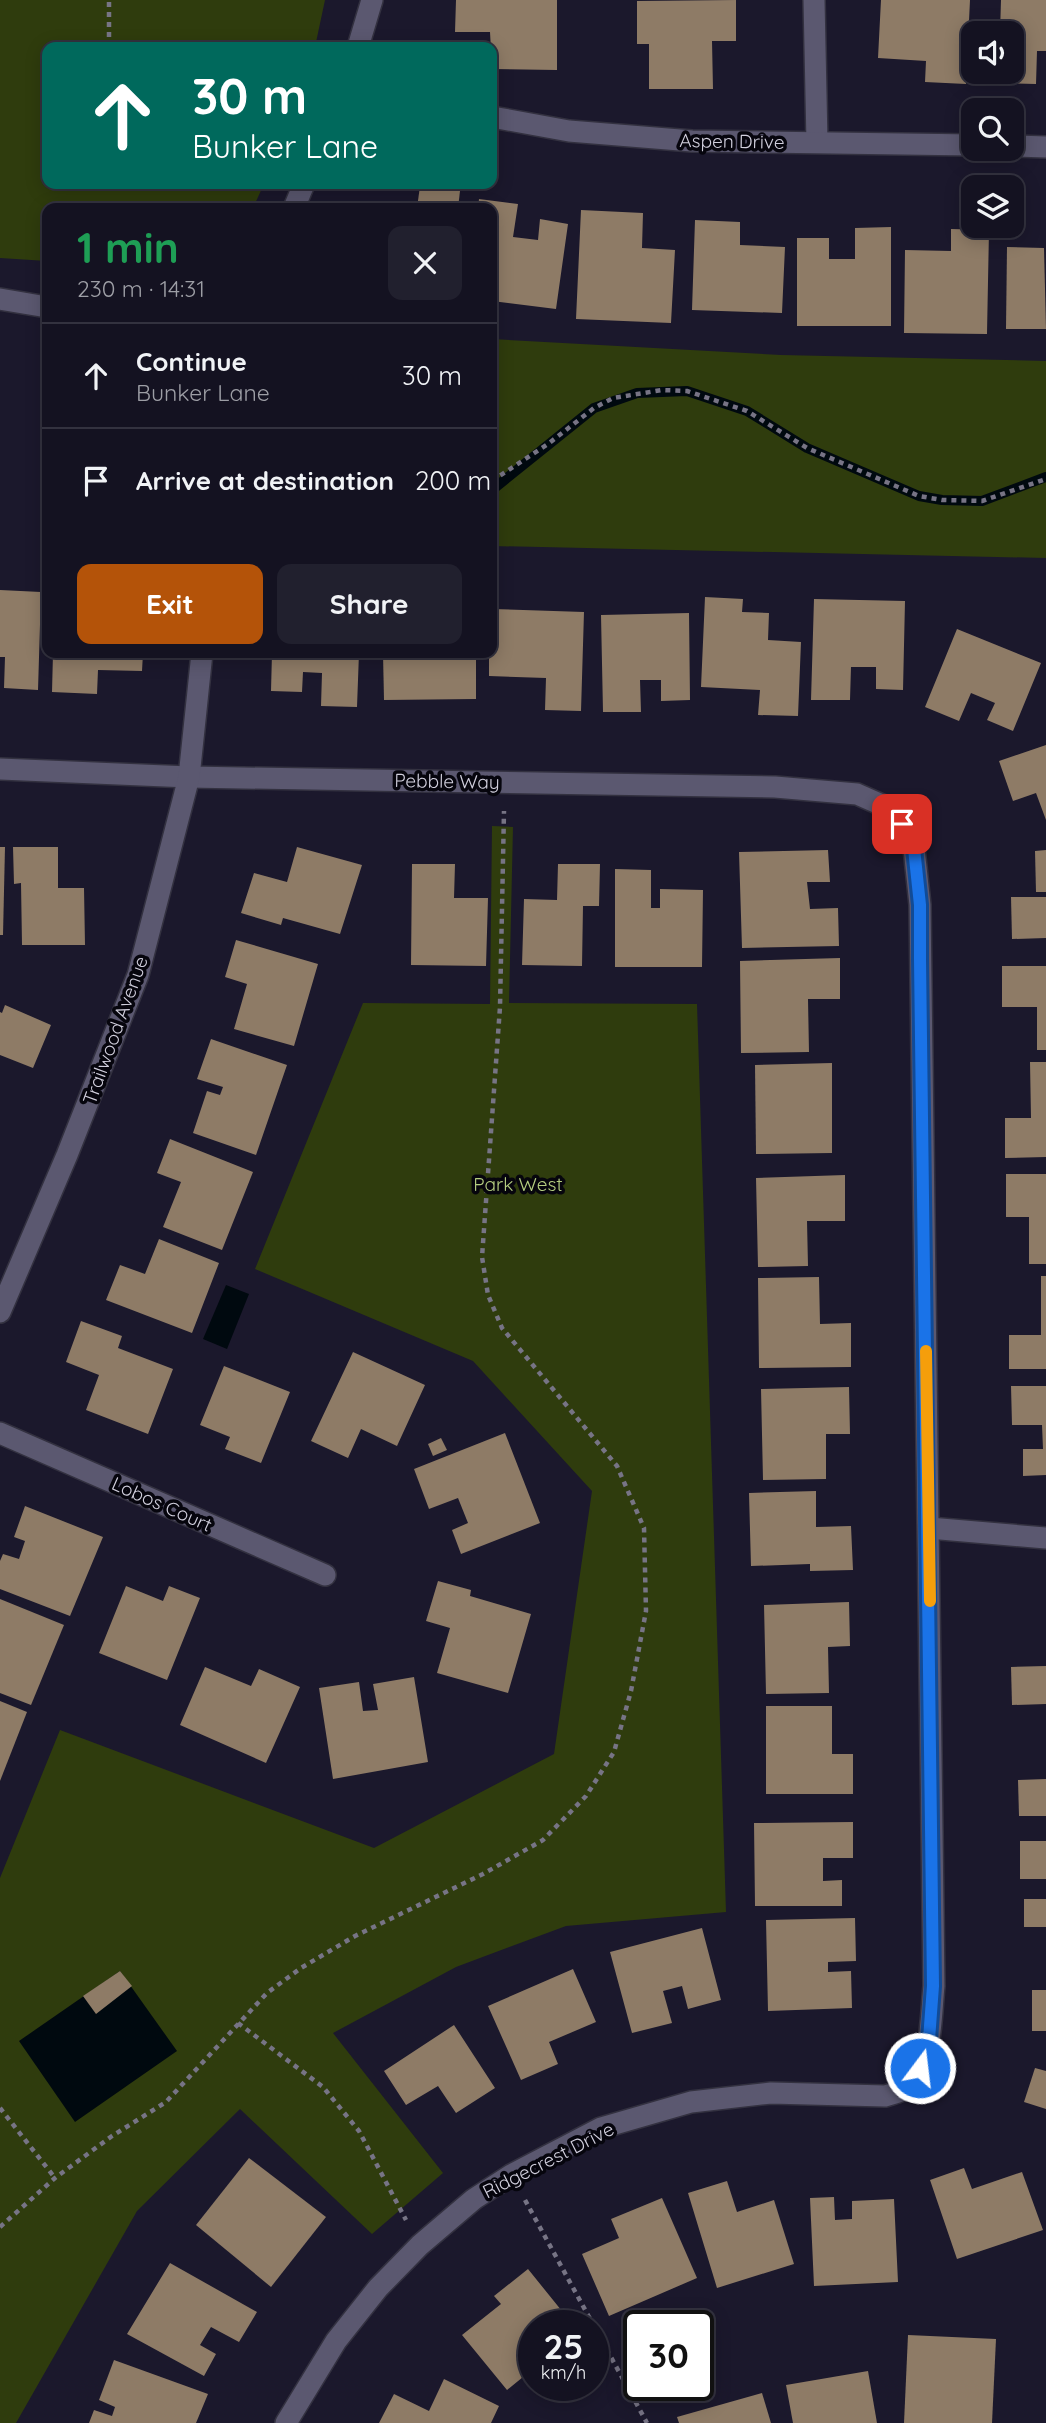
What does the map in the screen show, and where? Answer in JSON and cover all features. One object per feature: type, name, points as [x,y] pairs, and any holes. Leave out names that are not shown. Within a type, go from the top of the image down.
[{"type":"street","points":[[359,42],[372,0]]},
{"type":"street","points":[[814,0],[817,142]]},
{"type":"street","name":"Aspen Drive","points":[[497,118],[569,131],[692,141],[961,145]]},
{"type":"street","points":[[1024,146],[1046,147]]},
{"type":"street","points":[[0,299],[42,306]]},
{"type":"street","name":"Trailwood Avenue","points":[[0,1312],[67,1155],[138,975],[189,777],[201,658]]},
{"type":"street","name":"Pebble Way","points":[[0,769],[189,777],[775,787],[857,794],[891,809]]},
{"type":"street","name":"Ridgecrest Drive","points":[[286,2423],[336,2341],[378,2288],[420,2245],[474,2199],[511,2175],[601,2128],[691,2102],[771,2092],[885,2096],[901,2092],[913,2084],[928,2053],[933,1986],[933,1921],[920,905],[913,839],[891,809]]},
{"type":"street","name":"Lobos Court","points":[[0,1433],[325,1575]]},
{"type":"street","points":[[929,1528],[1046,1538]]},
{"type":"path","points":[[109,0],[109,42]]},
{"type":"path","points":[[497,478],[548,444],[594,408],[613,398],[662,390],[687,391],[747,411],[807,448],[919,496],[942,500],[982,501],[1046,479]]},
{"type":"path","points":[[0,2227],[55,2178],[112,2136],[166,2102],[267,1993],[355,1936],[483,1874],[543,1840],[586,1796],[614,1752],[631,1691],[646,1611],[644,1528],[617,1466],[502,1328],[488,1295],[482,1257],[500,1007],[504,782]]},
{"type":"path","points":[[237,2023],[330,2095],[359,2131],[420,2245]]},
{"type":"path","points":[[0,2108],[55,2178]]},
{"type":"path","points":[[511,2175],[647,2423]]},
{"type":"green space","points":[[0,0],[325,0],[316,42],[42,42],[42,189],[262,189],[255,203],[42,203],[42,261],[0,258]]},
{"type":"green space","points":[[497,339],[781,355],[1046,361],[1046,558],[497,546]]},
{"type":"green space","name":"Park West","points":[[492,826],[513,827],[509,1003],[697,1004],[726,1912],[566,1926],[456,1967],[333,2033],[443,2173],[372,2234],[240,2109],[137,2211],[16,2423],[0,2423],[0,1878],[60,1730],[374,1848],[554,1754],[592,1491],[473,1361],[255,1269],[363,1003],[490,1004]]},
{"type":"shaded area","points":[[226,1285],[249,1294],[227,1349],[203,1339]]},
{"type":"shaded area","points":[[120,1971],[177,2051],[75,2122],[19,2041]]},
{"type":"building","points":[[456,0],[557,0],[557,70],[497,69],[497,42],[491,42],[490,32],[455,32]]},
{"type":"building","points":[[736,0],[736,41],[712,41],[713,89],[649,89],[649,44],[637,44],[637,1]]},
{"type":"building","points":[[881,0],[970,0],[969,21],[961,21],[961,84],[925,82],[926,61],[878,58]]},
{"type":"building","points":[[1001,0],[1046,0],[1046,51],[1037,51],[1036,84],[1024,84],[1024,21],[1000,21]]},
{"type":"building","points":[[420,189],[460,191],[459,203],[418,203]]},
{"type":"building","points":[[479,199],[518,204],[513,237],[538,240],[540,219],[568,224],[556,309],[497,302],[497,203],[479,203]]},
{"type":"building","points":[[581,210],[643,213],[642,248],[675,250],[671,323],[576,319]]},
{"type":"building","points":[[695,220],[740,222],[740,245],[785,247],[782,313],[692,310]]},
{"type":"building","points":[[891,227],[891,326],[797,326],[797,238],[829,238],[829,259],[855,259],[855,228]]},
{"type":"building","points":[[951,229],[961,229],[961,238],[989,238],[987,334],[904,333],[905,250],[951,251]]},
{"type":"building","points":[[1007,247],[1044,248],[1046,329],[1006,329]]},
{"type":"building","points":[[0,590],[41,592],[38,690],[4,688],[5,657],[0,657]]},
{"type":"building","points":[[705,597],[743,599],[742,612],[769,613],[768,640],[801,642],[798,716],[758,715],[760,690],[701,687]]},
{"type":"building","points":[[814,599],[905,601],[903,690],[876,689],[876,667],[851,667],[850,700],[811,700]]},
{"type":"building","points":[[497,609],[584,612],[581,711],[545,710],[546,678],[489,676],[489,658],[497,658]]},
{"type":"building","points":[[689,613],[690,700],[661,701],[661,680],[640,680],[641,712],[603,712],[601,615]]},
{"type":"building","points":[[957,629],[1041,663],[1013,731],[987,720],[995,703],[971,693],[959,721],[925,707]]},
{"type":"building","points":[[53,658],[143,658],[142,671],[98,670],[97,694],[52,692]]},
{"type":"building","points":[[272,658],[359,658],[357,707],[321,706],[322,673],[303,672],[302,692],[271,691]]},
{"type":"building","points":[[383,658],[476,658],[476,699],[384,700]]},
{"type":"building","points":[[1046,745],[1046,820],[1036,793],[1013,801],[999,761]]},
{"type":"building","points":[[0,847],[5,847],[3,935],[0,935]]},
{"type":"building","points":[[13,847],[58,847],[58,888],[84,888],[85,945],[22,945],[21,883],[14,884]]},
{"type":"building","points":[[297,847],[362,865],[340,934],[283,918],[281,925],[241,913],[254,873],[287,882]]},
{"type":"building","points":[[828,850],[830,882],[807,882],[810,909],[838,908],[839,946],[742,948],[739,852]]},
{"type":"building","points":[[1046,850],[1046,892],[1036,892],[1035,851]]},
{"type":"building","points":[[412,864],[455,864],[454,898],[488,898],[486,966],[411,965]]},
{"type":"building","points":[[558,864],[600,864],[599,906],[583,906],[582,966],[522,965],[524,899],[557,900]]},
{"type":"building","points":[[615,869],[651,870],[651,908],[660,908],[660,889],[703,890],[702,967],[615,967]]},
{"type":"building","points":[[1011,897],[1046,897],[1046,938],[1012,939]]},
{"type":"building","points":[[236,940],[318,964],[294,1046],[234,1029],[247,984],[225,977]]},
{"type":"building","points":[[840,958],[840,999],[808,999],[809,1052],[741,1053],[740,961]]},
{"type":"building","points":[[1002,966],[1046,966],[1046,1050],[1037,1050],[1037,1007],[1002,1007]]},
{"type":"building","points":[[5,1005],[51,1025],[33,1068],[0,1055],[0,1012],[2,1013]]},
{"type":"building","points":[[211,1039],[287,1065],[256,1155],[193,1133],[207,1091],[220,1095],[223,1087],[197,1079]]},
{"type":"building","points":[[1030,1062],[1046,1062],[1046,1157],[1005,1158],[1005,1118],[1031,1118]]},
{"type":"building","points":[[832,1063],[832,1153],[756,1154],[755,1065]]},
{"type":"building","points":[[170,1139],[253,1172],[222,1250],[163,1227],[181,1182],[157,1173]]},
{"type":"building","points":[[1006,1174],[1046,1174],[1046,1264],[1029,1264],[1029,1217],[1006,1217]]},
{"type":"building","points":[[845,1175],[845,1221],[807,1221],[808,1266],[758,1267],[756,1178]]},
{"type":"building","points":[[159,1239],[219,1263],[192,1333],[106,1300],[120,1265],[145,1274]]},
{"type":"building","points":[[1041,1276],[1046,1276],[1046,1369],[1009,1369],[1009,1335],[1041,1335]]},
{"type":"building","points":[[819,1277],[820,1324],[851,1323],[851,1367],[759,1368],[758,1278]]},
{"type":"building","points":[[81,1321],[122,1336],[118,1348],[173,1369],[148,1434],[86,1410],[99,1375],[66,1362]]},
{"type":"building","points":[[353,1352],[425,1385],[397,1446],[361,1429],[348,1458],[311,1441]]},
{"type":"building","points":[[224,1366],[290,1392],[261,1463],[225,1449],[230,1437],[200,1425]]},
{"type":"building","points":[[1011,1386],[1046,1386],[1046,1475],[1023,1476],[1023,1449],[1043,1449],[1042,1425],[1012,1425]]},
{"type":"building","points":[[849,1387],[850,1434],[826,1434],[826,1479],[763,1480],[761,1389]]},
{"type":"building","points":[[505,1433],[540,1523],[461,1554],[452,1530],[468,1523],[458,1498],[429,1509],[414,1469]]},
{"type":"building","points":[[441,1438],[447,1450],[433,1456],[428,1444]]},
{"type":"building","points":[[816,1491],[816,1527],[851,1526],[853,1570],[810,1571],[810,1564],[751,1566],[749,1493]]},
{"type":"building","points":[[25,1506],[103,1537],[70,1616],[0,1589],[0,1561],[3,1554],[19,1559],[25,1541],[14,1537]]},
{"type":"building","points":[[438,1581],[471,1590],[470,1596],[531,1614],[508,1693],[437,1673],[450,1628],[426,1621]]},
{"type":"building","points":[[126,1586],[163,1601],[169,1586],[200,1598],[167,1680],[99,1653]]},
{"type":"building","points":[[0,1599],[64,1625],[31,1705],[0,1693]]},
{"type":"building","points":[[849,1602],[850,1646],[828,1647],[829,1693],[766,1694],[764,1605]]},
{"type":"building","points":[[1046,1666],[1046,1704],[1012,1705],[1011,1667]]},
{"type":"building","points":[[205,1667],[251,1686],[259,1669],[300,1687],[266,1763],[180,1725]]},
{"type":"building","points":[[414,1677],[428,1762],[333,1779],[319,1688],[359,1682],[363,1711],[378,1710],[373,1684]]},
{"type":"building","points":[[0,1701],[27,1712],[0,1781]]},
{"type":"building","points":[[766,1706],[832,1706],[832,1754],[853,1754],[853,1794],[766,1794]]},
{"type":"building","points":[[1046,1779],[1046,1816],[1019,1816],[1018,1780]]},
{"type":"building","points":[[853,1822],[853,1858],[823,1858],[823,1881],[842,1880],[842,1906],[755,1906],[754,1823]]},
{"type":"building","points":[[1020,1841],[1046,1841],[1046,1879],[1020,1879]]},
{"type":"building","points":[[1024,1899],[1046,1899],[1046,1927],[1024,1927]]},
{"type":"building","points":[[855,1918],[856,1961],[828,1962],[828,1972],[851,1971],[852,2008],[768,2011],[766,1920]]},
{"type":"building","points":[[702,1928],[721,2000],[688,2009],[682,1986],[663,1991],[672,2023],[632,2033],[610,1952]]},
{"type":"building","points":[[573,1969],[596,2022],[549,2042],[558,2064],[521,2080],[488,2006]]},
{"type":"building","points":[[120,1971],[132,1986],[96,2014],[83,1996]]},
{"type":"building","points":[[1032,1990],[1046,1990],[1046,2031],[1032,2031]]},
{"type":"building","points":[[454,2025],[495,2088],[456,2113],[438,2086],[406,2105],[384,2071]]},
{"type":"building","points":[[1035,2068],[1046,2071],[1046,2109],[1024,2102]]},
{"type":"building","points":[[249,2158],[326,2217],[271,2287],[196,2225]]},
{"type":"building","points":[[964,2168],[972,2189],[1022,2172],[1043,2230],[957,2259],[930,2180]]},
{"type":"building","points":[[727,2181],[737,2212],[774,2200],[794,2264],[717,2288],[688,2193]]},
{"type":"building","points":[[834,2197],[835,2220],[852,2219],[852,2201],[894,2199],[898,2282],[814,2286],[810,2198]]},
{"type":"building","points":[[662,2198],[697,2278],[609,2316],[609,2310],[606,2310],[582,2254],[619,2238],[611,2219]]},
{"type":"building","points":[[170,2263],[257,2312],[239,2342],[211,2327],[200,2345],[216,2354],[204,2376],[127,2334]]},
{"type":"building","points":[[528,2269],[561,2310],[518,2310],[518,2381],[507,2390],[462,2335],[501,2304],[494,2296]]},
{"type":"building","points":[[908,2335],[996,2339],[992,2423],[904,2423]]},
{"type":"building","points":[[114,2360],[208,2394],[196,2423],[89,2423],[94,2410],[112,2416],[115,2407],[99,2400]]},
{"type":"building","points":[[868,2371],[877,2423],[793,2423],[786,2385]]},
{"type":"building","points":[[444,2379],[499,2406],[491,2423],[379,2423],[394,2394],[429,2411]]},
{"type":"building","points":[[762,2393],[771,2423],[679,2423],[677,2417]]},
{"type":"waterway","points":[[497,486],[594,408],[637,393],[687,391],[747,411],[807,448],[919,496],[942,500],[982,501],[1046,477]]},
{"type":"slow traffic","points":[[926,1351],[930,1601]]},
{"type":"route","points":[[902,824],[913,839],[920,905],[933,1986],[928,2053],[920,2068]]}]
